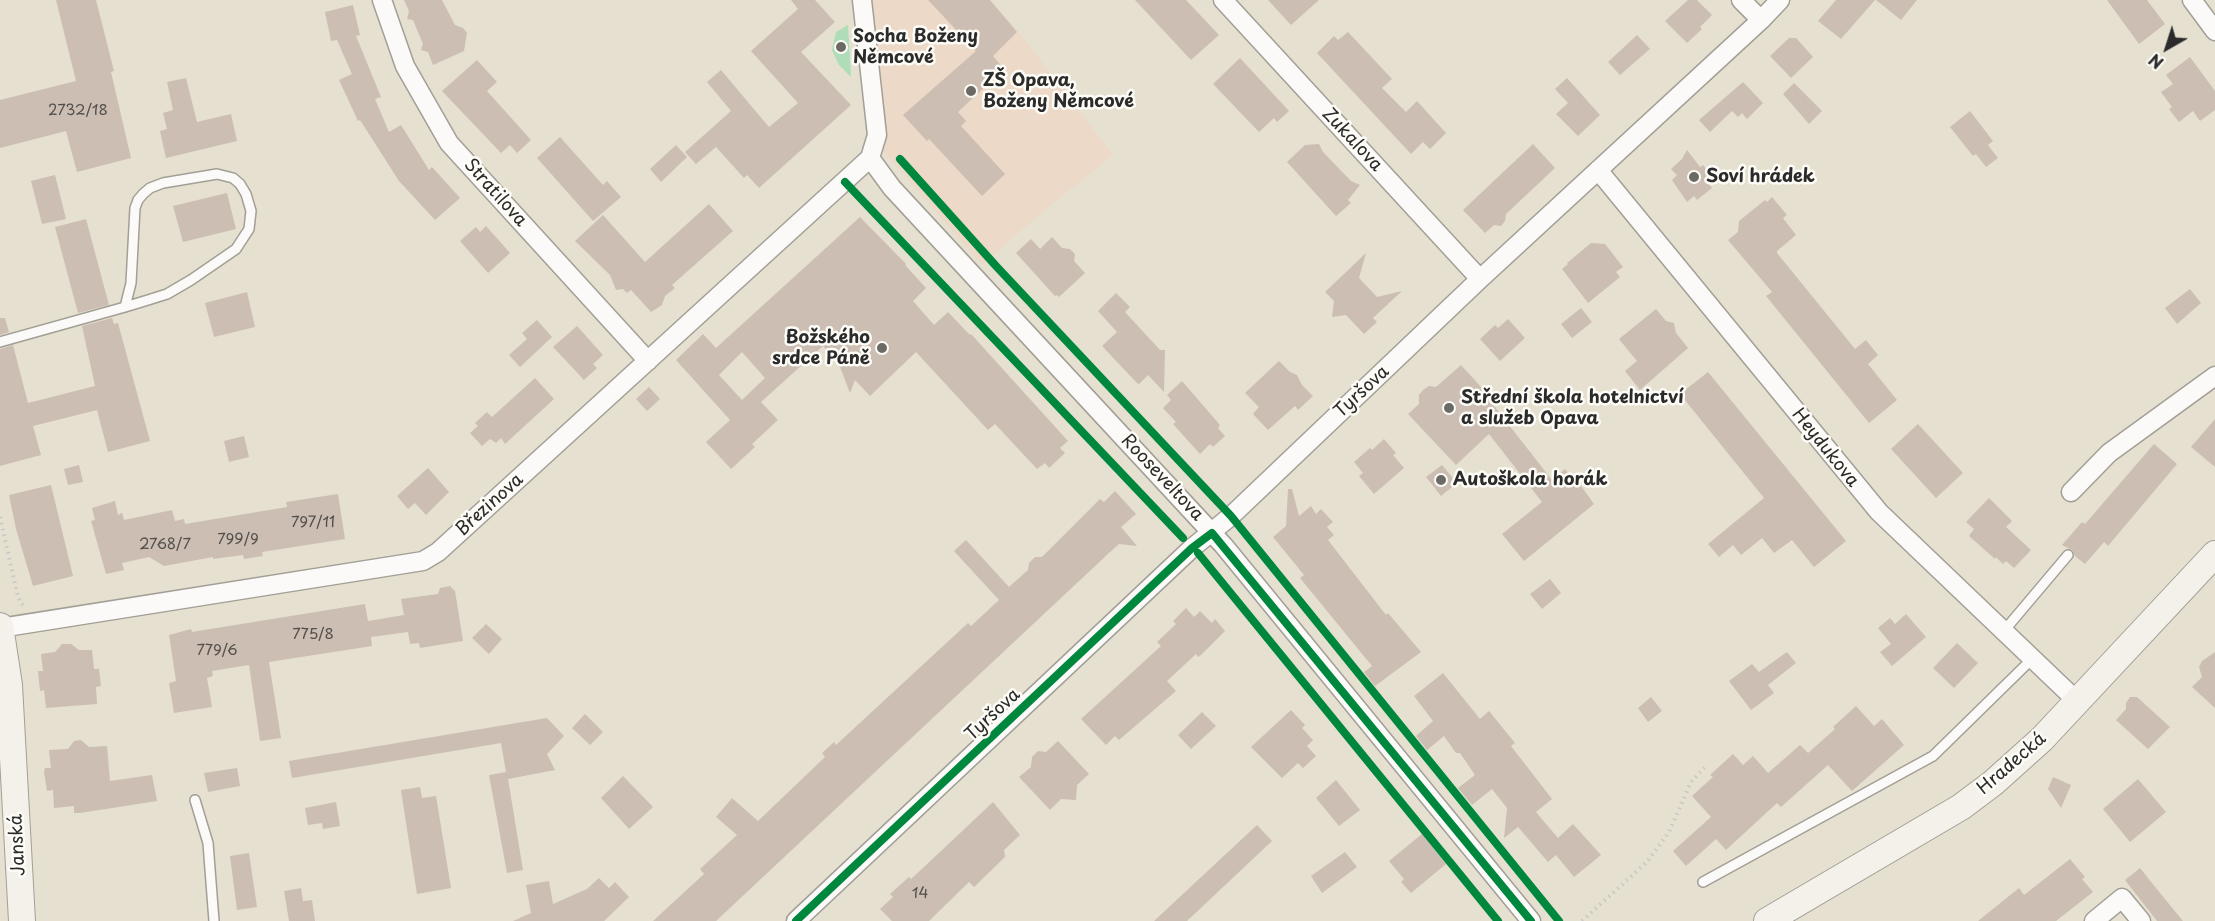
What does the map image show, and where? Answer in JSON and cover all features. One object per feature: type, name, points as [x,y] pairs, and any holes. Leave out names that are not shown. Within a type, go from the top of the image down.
[{"type":"main road","name":"Hradecká","points":[[1767,921],[1961,807],[1993,783],[2042,739],[2078,702],[2215,554]]},
{"type":"main road","name":"Janská","points":[[0,627],[3,665],[9,685],[22,921]]},
{"type":"street","name":"Stratilova","points":[[382,0],[405,66],[449,143],[648,361]]},
{"type":"street","points":[[862,0],[877,135],[870,158]]},
{"type":"street","name":"Zukalova","points":[[1223,0],[1480,279]]},
{"type":"street","points":[[1741,0],[1761,20]]},
{"type":"street","name":"Tyršova","points":[[796,921],[1780,0]]},
{"type":"street","points":[[2192,0],[2215,31]]},
{"type":"street","name":"Březinova","points":[[0,627],[423,561],[438,552],[870,158]]},
{"type":"street","name":"Rooseveltova","points":[[870,158],[892,188],[1212,533],[1531,921]]},
{"type":"street","name":"Heydukova","points":[[1598,170],[1872,505],[1900,535],[2078,702]]},
{"type":"street","points":[[2071,492],[2109,453],[2215,376]]},
{"type":"street","points":[[2094,921],[2122,898],[2141,921]]},
{"type":"lane","points":[[0,342],[125,307],[167,294],[180,287],[236,249],[245,238],[251,221],[251,211],[240,184],[233,178],[217,174],[163,183],[150,188],[143,194],[135,208],[131,283],[125,307]]},
{"type":"lane","points":[[2003,632],[2068,555]]},
{"type":"lane","points":[[1703,882],[1933,756],[2032,659]]},
{"type":"lane","points":[[195,801],[208,843],[214,921]]},
{"type":"path","points":[[0,517],[18,597],[26,608]]},
{"type":"path","points":[[1582,921],[1647,862],[1669,832],[1691,782],[1707,765]]},
{"type":"shaded area","name":"ZŠ Opava, Boženy Němcové","points":[[869,0],[990,0],[1018,31],[1113,155],[982,265],[883,151]]},
{"type":"green space","points":[[848,25],[851,77],[839,65],[832,50],[836,32]]},
{"type":"building","points":[[56,0],[96,0],[114,71],[111,72],[131,158],[77,172],[66,131],[0,148],[0,100],[76,81]]},
{"type":"building","points":[[404,0],[442,0],[455,25],[463,28],[467,33],[464,51],[433,65],[428,52],[421,50],[423,44],[413,20],[407,19],[409,11]]},
{"type":"building","points":[[791,0],[815,0],[835,22],[801,52],[851,105],[759,188],[747,175],[744,178],[716,147],[696,164],[685,152],[731,111],[707,82],[721,70],[769,127],[798,103],[751,51],[798,9]]},
{"type":"building","points":[[928,0],[990,0],[1017,32],[993,56],[1004,69],[958,112],[966,121],[961,126],[1005,174],[982,196],[929,139],[927,141],[903,115],[976,51]]},
{"type":"building","points":[[1135,0],[1186,0],[1219,35],[1191,60]]},
{"type":"building","points":[[1268,0],[1319,0],[1291,25]]},
{"type":"building","points":[[1688,0],[1697,0],[1712,15],[1700,27],[1702,29],[1687,43],[1665,21]]},
{"type":"building","points":[[1836,0],[1875,0],[1841,39],[1818,21]]},
{"type":"building","points":[[1876,0],[1917,0],[1901,20]]},
{"type":"building","points":[[2107,0],[2147,0],[2165,24],[2139,44]]},
{"type":"building","points":[[353,5],[360,35],[356,36],[381,97],[375,99],[389,132],[401,125],[429,170],[432,167],[460,198],[435,220],[399,181],[360,120],[358,121],[339,80],[352,74],[337,40],[331,41],[325,12]]},
{"type":"building","points":[[1348,32],[1392,79],[1382,88],[1406,112],[1417,101],[1446,133],[1430,149],[1423,142],[1411,154],[1317,53],[1334,36],[1338,40]]},
{"type":"building","points":[[1637,35],[1650,49],[1620,75],[1608,62]]},
{"type":"building","points":[[1789,38],[1796,38],[1813,57],[1791,78],[1770,56]]},
{"type":"building","points":[[2190,57],[2215,91],[2215,110],[2200,121],[2193,111],[2179,122],[2169,109],[2172,107],[2161,92],[2173,84],[2166,75]]},
{"type":"building","points":[[1240,58],[1289,111],[1277,122],[1274,118],[1259,132],[1213,84]]},
{"type":"building","points":[[477,60],[497,82],[487,91],[531,140],[517,153],[510,145],[501,153],[442,91]]},
{"type":"building","points":[[186,78],[197,122],[231,114],[237,141],[166,158],[160,131],[167,129],[163,113],[173,110],[167,82]]},
{"type":"building","points":[[1567,78],[1600,115],[1578,136],[1556,114],[1568,103],[1555,89]]},
{"type":"building","points":[[1743,82],[1763,103],[1747,119],[1742,113],[1738,117],[1732,111],[1710,132],[1699,120]]},
{"type":"building","points":[[1794,83],[1822,111],[1809,124],[1783,94]]},
{"type":"building","points":[[1970,111],[1993,141],[1988,145],[1998,158],[1986,167],[1976,154],[1973,156],[1950,127]]},
{"type":"building","points":[[560,137],[603,185],[607,181],[621,197],[593,221],[537,158]]},
{"type":"building","points":[[1319,144],[1323,152],[1351,181],[1360,185],[1348,200],[1351,203],[1336,216],[1287,162],[1305,145]]},
{"type":"building","points":[[1533,144],[1555,168],[1506,214],[1501,226],[1494,225],[1485,233],[1463,210]]},
{"type":"building","points":[[676,145],[687,157],[661,182],[650,169]]},
{"type":"building","name":"Soví hrádek","points":[[1687,150],[1700,167],[1703,165],[1715,179],[1709,184],[1712,188],[1697,200],[1694,196],[1687,202],[1672,180],[1677,175],[1671,169],[1682,159]]},
{"type":"building","points":[[55,175],[66,219],[42,224],[31,181]]},
{"type":"building","points":[[227,193],[236,229],[183,242],[173,206]]},
{"type":"building","points":[[1772,197],[1787,215],[1783,218],[1796,235],[1777,253],[1855,349],[1866,340],[1878,355],[1868,364],[1897,400],[1869,423],[1766,296],[1772,292],[1728,240],[1738,232],[1739,221]]},
{"type":"building","points":[[709,204],[733,231],[672,285],[675,288],[665,296],[662,305],[651,312],[631,290],[627,293],[623,289],[616,290],[610,275],[575,241],[603,215],[645,262]]},
{"type":"building","points":[[860,217],[926,288],[913,301],[934,325],[948,312],[971,334],[1068,441],[1060,448],[1065,453],[1049,468],[1045,463],[1037,469],[995,424],[988,430],[916,352],[870,396],[855,380],[850,393],[838,362],[823,346],[761,402],[778,420],[752,444],[755,447],[731,469],[706,442],[730,420],[676,360],[703,334],[716,348]],"holes":[[[742,352],[765,378],[742,400],[719,375]]]},
{"type":"building","points":[[86,219],[109,305],[78,313],[55,227]]},
{"type":"building","points":[[486,226],[510,253],[488,273],[460,241],[476,227],[480,232]]},
{"type":"building","points":[[1052,237],[1062,248],[1070,249],[1075,254],[1074,261],[1085,273],[1059,297],[1055,296],[1016,253],[1031,239],[1040,249]]},
{"type":"building","points":[[1591,243],[1605,244],[1623,267],[1616,272],[1620,277],[1588,303],[1562,269]]},
{"type":"building","points":[[1366,253],[1359,278],[1377,297],[1402,291],[1373,318],[1377,322],[1364,334],[1346,315],[1332,317],[1334,301],[1325,292]]},
{"type":"building","points":[[2190,289],[2201,303],[2177,324],[2165,308]]},
{"type":"building","points":[[247,292],[255,327],[214,337],[205,303]]},
{"type":"building","points":[[1116,293],[1130,307],[1125,312],[1160,350],[1165,350],[1164,392],[1148,375],[1139,384],[1137,383],[1102,346],[1117,332],[1098,311]]},
{"type":"building","points":[[1581,308],[1592,322],[1572,338],[1561,324]]},
{"type":"building","points":[[1656,309],[1666,321],[1674,323],[1676,333],[1688,348],[1640,390],[1625,371],[1637,361],[1619,339]]},
{"type":"building","points":[[0,318],[5,318],[9,332],[0,335]]},
{"type":"building","points":[[112,318],[114,324],[118,323],[150,441],[108,452],[97,410],[33,426],[41,455],[0,466],[0,349],[13,345],[28,403],[95,386],[82,326]]},
{"type":"building","points":[[1508,319],[1525,338],[1500,361],[1480,339],[1495,325],[1498,328]]},
{"type":"building","points":[[537,320],[552,337],[520,367],[509,355],[527,339],[522,333]]},
{"type":"building","points":[[577,326],[603,355],[593,364],[597,368],[584,380],[553,347]]},
{"type":"building","points":[[1279,361],[1290,372],[1297,375],[1302,385],[1313,396],[1298,410],[1295,406],[1268,430],[1253,414],[1259,407],[1245,393]]},
{"type":"building","points":[[1461,365],[1493,400],[1491,402],[1552,480],[1565,469],[1572,478],[1574,476],[1594,504],[1524,561],[1502,534],[1542,502],[1489,434],[1456,465],[1408,414],[1419,404],[1419,395],[1423,390],[1429,386],[1436,387]]},
{"type":"building","points":[[1708,372],[1846,541],[1814,567],[1792,540],[1774,553],[1762,538],[1741,555],[1733,545],[1719,557],[1708,544],[1764,498],[1680,394]]},
{"type":"building","points":[[535,378],[554,399],[505,444],[501,438],[496,443],[490,439],[482,446],[470,433],[478,426],[475,423],[487,412],[492,417]]},
{"type":"building","points":[[1182,381],[1220,425],[1218,428],[1225,436],[1213,447],[1210,444],[1200,454],[1173,424],[1176,422],[1163,408],[1171,400],[1167,395]]},
{"type":"building","points":[[649,387],[660,399],[647,411],[636,399]]},
{"type":"building","points":[[2215,419],[2215,467],[2191,447]]},
{"type":"building","points":[[1918,424],[1963,473],[1936,498],[1891,449]]},
{"type":"building","points":[[244,436],[249,457],[229,462],[224,441]]},
{"type":"building","points":[[1384,439],[1396,453],[1393,455],[1404,468],[1374,494],[1359,476],[1363,473],[1354,462]]},
{"type":"building","points":[[2154,444],[2177,464],[2108,546],[2104,542],[2085,564],[2075,556],[2072,550],[2062,545],[2082,522],[2085,524]]},
{"type":"building","points":[[79,465],[83,482],[68,485],[64,469]]},
{"type":"building","name":"Autoškola horák","points":[[1442,465],[1457,483],[1441,496],[1426,477]]},
{"type":"building","points":[[428,468],[449,492],[426,515],[415,503],[408,509],[397,496]]},
{"type":"building","points":[[51,485],[73,576],[33,586],[16,529],[9,495]]},
{"type":"building","points":[[1288,489],[1292,489],[1299,516],[1311,506],[1316,514],[1321,509],[1333,522],[1327,527],[1334,535],[1328,540],[1386,615],[1388,613],[1421,652],[1375,686],[1364,672],[1372,666],[1300,578],[1304,575],[1273,537],[1286,526]]},
{"type":"building","points":[[1115,491],[1136,514],[1121,527],[1137,546],[1119,544],[716,921],[653,921],[704,874],[700,869],[737,835],[716,817],[732,798],[758,821],[825,757],[822,753],[834,742],[836,745],[968,623],[971,626],[999,600],[954,551],[966,540],[1009,587],[1028,570],[1029,563],[1035,557],[1042,557],[1100,499],[1104,502]]},
{"type":"building","points":[[338,494],[345,539],[262,552],[263,556],[244,559],[243,555],[213,559],[213,557],[164,566],[149,557],[122,563],[124,570],[106,574],[91,521],[95,520],[92,508],[115,501],[118,515],[122,513],[124,520],[172,510],[175,521],[184,519],[185,524],[287,507],[286,502]]},
{"type":"building","points":[[1989,498],[2012,521],[2006,527],[2031,550],[2014,568],[2006,561],[2003,564],[1996,557],[1995,559],[1969,536],[1974,529],[1966,522]]},
{"type":"building","points":[[1550,579],[1561,593],[1542,609],[1530,594]]},
{"type":"building","points":[[450,586],[455,591],[463,641],[420,648],[419,643],[410,644],[408,632],[371,637],[372,646],[269,662],[281,738],[260,741],[249,665],[212,671],[213,676],[207,678],[212,707],[174,713],[169,683],[176,681],[169,635],[191,629],[192,632],[365,604],[368,621],[404,615],[401,599],[438,594],[440,588]]},
{"type":"building","points":[[1186,608],[1194,617],[1200,611],[1212,623],[1215,619],[1225,631],[1201,655],[1198,657],[1196,654],[1167,681],[1176,691],[1119,740],[1115,736],[1106,745],[1081,719],[1161,646],[1157,642],[1176,624],[1173,621]]},
{"type":"building","points":[[1906,614],[1926,637],[1892,666],[1880,652],[1891,644],[1878,628],[1890,618],[1895,624]]},
{"type":"building","points":[[486,624],[502,639],[489,654],[472,638]]},
{"type":"building","points":[[1957,643],[1978,663],[1954,688],[1933,668]]},
{"type":"building","points":[[62,644],[71,644],[79,650],[92,650],[94,669],[99,669],[101,686],[96,687],[97,704],[46,708],[44,690],[40,691],[38,671],[43,671],[41,654],[55,652]]},
{"type":"building","points":[[1787,652],[1796,663],[1768,685],[1774,693],[1751,710],[1729,681],[1752,664],[1759,672]]},
{"type":"building","points":[[2215,652],[2215,708],[2192,687],[2202,677],[2199,667],[2202,661]]},
{"type":"building","points":[[1443,673],[1480,719],[1489,711],[1515,743],[1511,746],[1552,799],[1536,812],[1558,838],[1573,824],[1601,855],[1574,877],[1556,855],[1548,862],[1518,827],[1504,838],[1507,808],[1492,789],[1472,805],[1458,788],[1475,775],[1460,753],[1456,753],[1444,736],[1427,750],[1416,736],[1433,721],[1414,696]]},
{"type":"building","points":[[1651,697],[1662,711],[1648,722],[1638,708]]},
{"type":"building","points":[[2130,697],[2137,697],[2170,727],[2148,749],[2116,720],[2126,709],[2126,703]]},
{"type":"building","points":[[1856,706],[1874,726],[1882,719],[1904,745],[1852,791],[1828,765],[1781,807],[1777,803],[1726,850],[1716,839],[1686,866],[1673,851],[1711,817],[1692,796],[1733,754],[1743,765],[1753,756],[1768,773],[1800,745],[1808,753]]},
{"type":"building","points":[[1291,710],[1305,725],[1302,728],[1313,740],[1307,746],[1316,756],[1303,768],[1298,763],[1282,778],[1251,747]]},
{"type":"building","points":[[1202,712],[1216,726],[1191,749],[1178,735]]},
{"type":"building","points":[[585,714],[603,732],[590,745],[572,728]]},
{"type":"building","points":[[547,718],[564,736],[547,754],[555,770],[508,779],[523,870],[507,873],[489,775],[506,772],[501,743],[292,778],[289,761]]},
{"type":"building","points":[[81,740],[89,747],[107,746],[110,781],[152,775],[157,801],[80,813],[74,813],[74,806],[54,808],[53,790],[47,791],[44,772],[45,768],[51,768],[49,750],[68,749],[74,741]]},
{"type":"building","points":[[1058,741],[1089,774],[1077,785],[1076,800],[1061,799],[1050,810],[1019,777],[1031,767],[1032,757],[1038,751],[1046,752]]},
{"type":"building","points":[[237,768],[240,786],[208,792],[204,773]]},
{"type":"building","points":[[623,776],[653,807],[629,829],[601,798]]},
{"type":"building","points":[[2053,777],[2071,785],[2061,808],[2048,789]]},
{"type":"building","points":[[2138,779],[2166,812],[2130,842],[2103,809]]},
{"type":"building","points":[[1336,780],[1360,810],[1339,826],[1316,798]]},
{"type":"building","points":[[420,787],[422,798],[436,796],[451,888],[417,894],[401,790]]},
{"type":"building","points":[[336,802],[340,826],[323,829],[322,823],[308,825],[305,808]]},
{"type":"building","points":[[993,802],[1020,835],[1004,850],[1005,857],[974,887],[969,882],[929,921],[892,921],[880,909],[893,897],[890,894],[909,877],[911,879]]},
{"type":"building","points":[[1257,825],[1272,841],[1187,921],[1154,921]]},
{"type":"building","points":[[1422,834],[1446,864],[1411,893],[1401,882],[1404,879],[1389,861]]},
{"type":"building","points":[[1345,852],[1357,867],[1322,893],[1311,876]]},
{"type":"building","points":[[249,853],[257,907],[237,910],[230,856]]},
{"type":"building","points":[[2070,859],[2085,877],[2082,879],[2093,892],[2056,921],[1978,921],[2019,888],[2024,895]]},
{"type":"building","points":[[2140,868],[2183,921],[2157,921],[2125,880]]},
{"type":"building","points":[[599,878],[609,888],[615,882],[629,897],[604,921],[513,921],[531,913],[526,885],[549,881],[553,904],[587,889]]},
{"type":"building","points":[[301,888],[303,901],[312,900],[315,921],[289,921],[284,891]]},
{"type":"cycle path","points":[[900,159],[996,266],[1231,516],[1559,921]]},
{"type":"cycle path","points":[[845,182],[1183,538]]},
{"type":"cycle path","points":[[796,921],[1192,548],[1212,533],[1531,921]]},
{"type":"cycle path","points":[[1198,553],[1498,921]]},
{"type":"place","name":"Socha Boženy Němcové","points":[[841,47]]},
{"type":"place","name":"ZŠ Opava, Boženy Němcové","points":[[971,91]]},
{"type":"place","name":"Soví hrádek","points":[[1694,177]]},
{"type":"place","name":"Božského srdce Páně","points":[[882,348]]},
{"type":"place","name":"Střední škola hotelnictví a služeb Opava","points":[[1449,408]]},
{"type":"place","name":"Autoškola horák","points":[[1441,480]]}]
